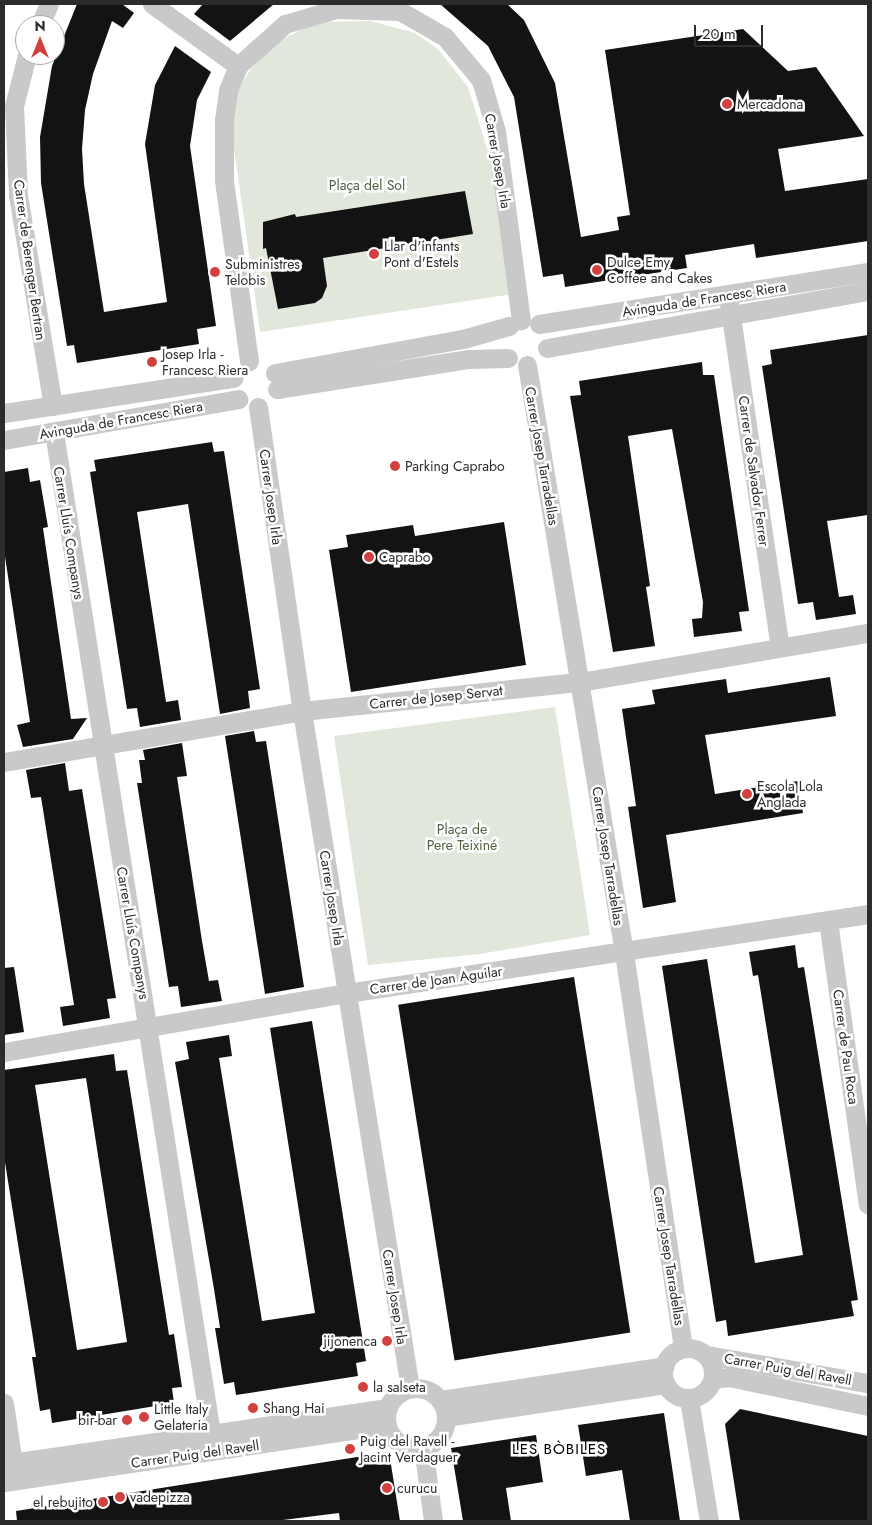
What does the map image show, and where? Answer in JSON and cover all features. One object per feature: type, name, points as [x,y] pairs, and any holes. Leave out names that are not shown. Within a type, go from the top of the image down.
[{"type":"street","points":[[152,4],[238,66]]},
{"type":"street","name":"Carrer Josep Irla","points":[[249,361],[224,180],[224,120],[228,90],[238,66],[285,24],[336,9],[400,10],[445,37],[481,80],[496,131],[523,323]]},
{"type":"street","name":"Carrer de Berenger Bertran","points":[[24,65],[14,106],[18,195],[53,406]]},
{"type":"street","name":"Avinguda de Francesc Riera","points":[[547,348],[868,272]]},
{"type":"street","name":"Avinguda de Francesc Riera","points":[[276,381],[463,339],[523,323],[868,291]]},
{"type":"street","name":"Carrer de Salvador Ferrer","points":[[729,305],[780,647]]},
{"type":"street","points":[[276,381],[468,359],[508,358],[526,365],[540,360],[547,348],[547,335],[523,323],[502,345],[508,358]]},
{"type":"street","points":[[249,361],[266,364],[276,381],[272,399],[258,407],[251,407],[238,399],[232,387],[233,378],[238,367],[249,361]]},
{"type":"street","name":"Carrer Josep Tarradellas","points":[[526,365],[624,952],[683,1348]]},
{"type":"street","name":"Avinguda de Francesc Riera","points":[[4,413],[233,378]]},
{"type":"street","name":"Avinguda de Francesc Riera","points":[[4,440],[238,399]]},
{"type":"street","name":"Carrer Josep Irla","points":[[258,407],[302,711],[410,1388]]},
{"type":"street","name":"Carrer Lluís Companys","points":[[54,432],[101,746],[150,1028],[211,1433]]},
{"type":"street","name":"Carrer de Josep Servat","points":[[4,762],[302,711],[580,682],[868,633]]},
{"type":"street","name":"Carrer de Joan Aguilar","points":[[4,1052],[347,993],[868,914]]},
{"type":"street","name":"Carrer de Pau Roca","points":[[828,920],[868,1204]]},
{"type":"street","points":[[683,1348],[700,1350],[707,1355],[714,1370],[713,1379],[705,1393],[689,1399],[674,1395],[665,1375],[670,1355],[683,1348]]},
{"type":"street","name":"Carrer Puig del Ravell","points":[[707,1355],[868,1383]]},
{"type":"street","points":[[443,1408],[665,1375]]},
{"type":"street","name":"Carrer Puig del Ravell","points":[[713,1379],[729,1378],[868,1406]]},
{"type":"street","points":[[410,1388],[428,1390],[443,1408],[438,1438],[423,1447],[404,1445],[395,1440],[387,1416],[396,1395],[410,1388]]},
{"type":"street","points":[[689,1399],[709,1521]]},
{"type":"street","points":[[4,1403],[8,1463]]},
{"type":"street","name":"Carrer Puig del Ravell","points":[[8,1463],[211,1433],[387,1416]]},
{"type":"street","name":"Carrer Puig del Ravell","points":[[4,1482],[387,1416]]},
{"type":"street","points":[[423,1447],[433,1521]]},
{"type":"green space","name":"Plaça del Sol","points":[[371,21],[415,33],[438,49],[468,87],[497,180],[513,294],[260,332],[232,134],[236,92],[251,69],[276,42],[318,22]]},
{"type":"green space","name":"Plaça de Pere Teixiné","points":[[555,707],[590,935],[480,954],[368,965],[334,736]]},
{"type":"building","points":[[77,4],[122,4],[134,13],[123,28],[112,21],[93,74],[85,110],[82,149],[84,184],[104,312],[167,302],[145,144],[155,85],[175,46],[211,72],[197,100],[190,146],[216,326],[197,329],[199,344],[77,363],[74,345],[67,346],[41,183],[40,137],[52,66],[65,65],[65,34]]},
{"type":"building","points":[[203,4],[274,4],[230,41],[194,14]]},
{"type":"building","points":[[440,4],[507,4],[524,20],[555,83],[581,237],[619,230],[617,217],[630,215],[605,50],[743,29],[788,71],[816,67],[864,136],[778,149],[785,191],[868,179],[868,241],[756,258],[754,244],[685,255],[687,268],[565,287],[563,274],[543,277],[514,97],[488,46]]},
{"type":"building","points":[[465,191],[473,234],[323,258],[327,286],[322,298],[315,303],[278,309],[266,248],[263,249],[263,222],[295,214],[296,217]]},
{"type":"building","points":[[868,335],[868,515],[827,521],[839,597],[853,595],[856,614],[816,620],[813,602],[798,604],[762,366],[772,364],[770,350]]},
{"type":"building","points":[[702,362],[703,375],[714,375],[749,611],[739,612],[742,631],[694,637],[692,619],[702,618],[703,602],[672,429],[628,436],[650,586],[646,587],[655,646],[613,652],[570,396],[581,395],[579,381]]},
{"type":"building","points":[[212,442],[214,452],[224,451],[260,689],[248,691],[250,708],[220,714],[188,504],[137,512],[166,702],[178,700],[181,720],[140,727],[137,708],[127,709],[90,472],[96,471],[94,460]]},
{"type":"building","points":[[28,468],[30,482],[40,480],[48,527],[43,528],[71,719],[87,718],[73,739],[23,747],[17,725],[30,722],[4,550],[4,472]]},
{"type":"building","points":[[504,522],[526,665],[351,692],[329,550],[348,547],[346,535],[413,525],[415,536]]},
{"type":"building","points":[[830,677],[836,716],[705,735],[715,794],[798,781],[803,813],[666,835],[676,902],[643,908],[628,807],[636,806],[622,709],[655,704],[652,690],[726,679],[728,693]]},
{"type":"building","points":[[254,731],[256,742],[266,741],[304,987],[265,994],[225,736]]},
{"type":"building","points":[[182,743],[187,776],[177,777],[202,941],[209,981],[218,980],[222,1001],[181,1007],[178,986],[169,987],[137,783],[142,783],[139,760],[145,760],[143,750]]},
{"type":"building","points":[[65,763],[69,791],[82,789],[116,998],[107,999],[110,1018],[63,1026],[60,1007],[74,1005],[41,797],[31,798],[26,770]]},
{"type":"building","points":[[795,945],[798,968],[804,967],[858,1300],[851,1301],[854,1316],[728,1336],[726,1320],[716,1322],[662,966],[707,959],[755,1263],[803,1255],[758,975],[753,976],[749,952]]},
{"type":"building","points":[[14,967],[24,1032],[4,1035],[4,968]]},
{"type":"building","points":[[574,977],[630,1333],[455,1360],[398,1005]]},
{"type":"building","points":[[312,1021],[366,1361],[356,1363],[358,1376],[236,1395],[234,1382],[224,1384],[215,1328],[220,1328],[175,1062],[189,1059],[186,1042],[229,1035],[232,1056],[219,1058],[262,1321],[315,1313],[270,1028]]},
{"type":"building","points":[[114,1054],[116,1071],[127,1070],[169,1335],[174,1334],[182,1387],[172,1388],[174,1403],[52,1423],[50,1409],[40,1411],[32,1357],[36,1357],[4,1156],[4,1070]],"holes":[[[86,1078],[127,1342],[77,1350],[35,1085]]]},
{"type":"building","points":[[740,1409],[868,1436],[868,1521],[740,1521],[725,1424]]},
{"type":"building","points":[[664,1413],[680,1521],[630,1521],[622,1470],[586,1476],[578,1425]]},
{"type":"building","points":[[536,1435],[543,1482],[506,1488],[511,1521],[463,1521],[451,1448]]},
{"type":"building","points":[[389,1452],[400,1521],[340,1521],[339,1513],[275,1521],[17,1521],[16,1511]]},
{"type":"place","name":"Mercadona","points":[[727,104]]},
{"type":"place","name":"Llar d'infants Pont d'Estels","points":[[374,254]]},
{"type":"place","name":"Dulce Emy Coffee and Cakes","points":[[597,270]]},
{"type":"place","name":"Subministres Telobis","points":[[215,272]]},
{"type":"place","name":"Josep Irla - Francesc Riera","points":[[152,362]]},
{"type":"place","name":"Parking Caprabo","points":[[395,466]]},
{"type":"place","name":"Caprabo","points":[[369,557]]},
{"type":"place","name":"Escola Lola Anglada","points":[[747,794]]},
{"type":"place","name":"jijonenca","points":[[387,1341]]},
{"type":"place","name":"la salseta","points":[[363,1387]]},
{"type":"place","name":"Shang Hai","points":[[253,1408]]},
{"type":"place","name":"Little Italy Gelateria","points":[[144,1417]]},
{"type":"place","name":"bir-bar","points":[[127,1420]]},
{"type":"place","name":"Puig del Ravell - Jacint Verdaguer","points":[[350,1449]]},
{"type":"place","name":"curucu","points":[[387,1488]]},
{"type":"place","name":"vadepizza","points":[[120,1497]]},
{"type":"place","name":"el rebujito","points":[[103,1502]]},
{"type":"district","name":"LES BÒBILES","points":[[559,1450]]}]
